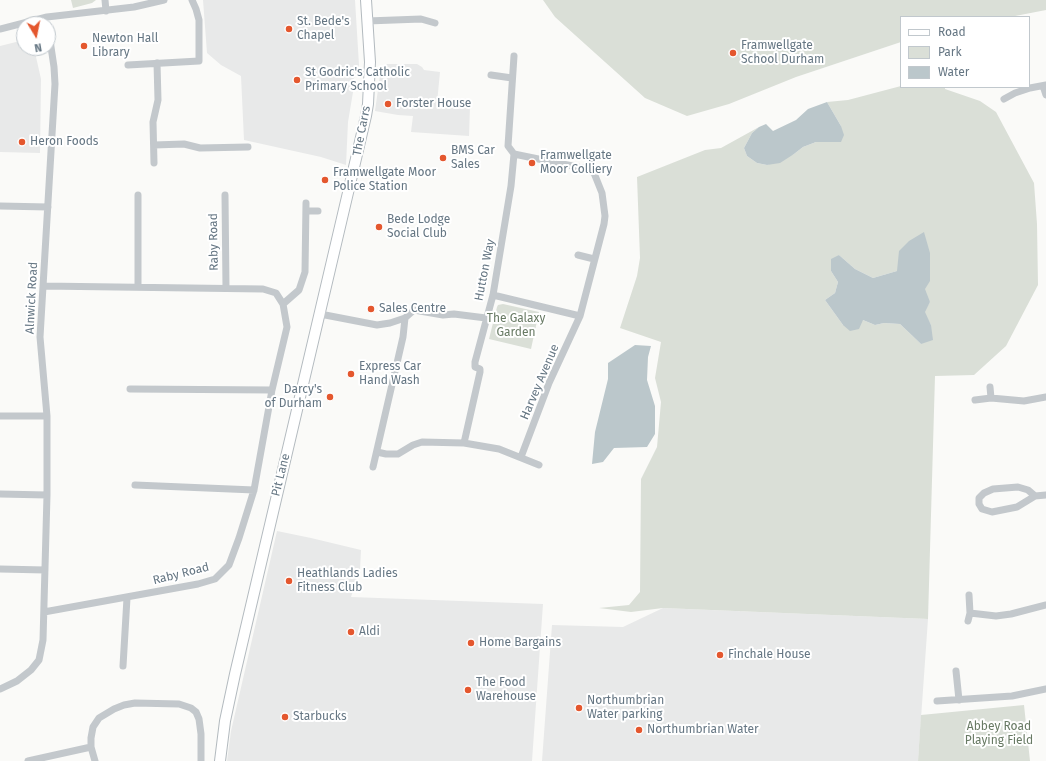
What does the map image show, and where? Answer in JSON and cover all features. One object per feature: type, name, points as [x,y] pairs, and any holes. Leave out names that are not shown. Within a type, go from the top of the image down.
[{"type":"street","points":[[105,0],[106,11]]},
{"type":"street","points":[[56,19],[134,7],[164,0]]},
{"type":"street","points":[[128,64],[199,62],[199,20],[192,0]]},
{"type":"street","name":"The Carrs","points":[[349,191],[368,104],[370,62],[366,3]]},
{"type":"street","points":[[367,21],[421,18],[435,23]]},
{"type":"street","points":[[0,29],[16,26]]},
{"type":"street","name":"Alnwick Road","points":[[0,689],[17,681],[31,670],[39,660],[43,640],[47,495],[47,416],[40,337],[55,84],[52,56]]},
{"type":"street","name":"Hutton Way","points":[[320,314],[377,326],[404,318],[414,310],[443,315],[454,314],[486,318],[493,295],[511,186],[514,154],[508,146],[514,56]]},
{"type":"street","points":[[154,163],[153,122],[158,100],[157,63]]},
{"type":"street","points":[[491,75],[512,78]]},
{"type":"street","points":[[1004,99],[1015,93],[1030,88],[1044,86],[1046,95]]},
{"type":"street","points":[[154,145],[184,144],[200,148],[248,147]]},
{"type":"street","name":"Harvey Avenue","points":[[514,154],[587,169],[594,173],[602,193],[605,216],[580,316],[549,383],[521,457]]},
{"type":"street","name":"Pit Lane","points":[[220,761],[235,674],[349,191]]},
{"type":"street","points":[[138,195],[138,287]]},
{"type":"street","name":"Raby Road","points":[[225,196],[226,288]]},
{"type":"street","points":[[0,206],[48,207]]},
{"type":"street","points":[[284,304],[299,290],[305,272],[306,207],[318,211]]},
{"type":"street","points":[[578,255],[594,259]]},
{"type":"street","name":"Raby Road","points":[[43,286],[262,289],[276,293],[284,304],[286,327],[272,390],[254,490],[229,565],[215,579],[198,584],[44,612]]},
{"type":"street","points":[[493,295],[580,316]]},
{"type":"street","points":[[373,467],[403,337],[404,318]]},
{"type":"street","points":[[464,443],[480,372],[480,369],[475,367],[475,362],[486,318]]},
{"type":"street","points":[[990,388],[991,398]]},
{"type":"street","points":[[130,389],[272,390]]},
{"type":"street","points":[[975,400],[991,398],[1024,401],[1046,397]]},
{"type":"street","points":[[0,416],[47,416]]},
{"type":"street","points":[[377,452],[398,454],[413,445],[422,442],[464,443],[499,449],[539,465]]},
{"type":"street","points":[[134,486],[254,490]]},
{"type":"street","points":[[1035,496],[1028,490],[1018,487],[993,489],[984,493],[979,498],[982,509],[992,512],[1017,507],[1035,496],[1046,495]]},
{"type":"street","points":[[0,494],[47,495]]},
{"type":"street","points":[[0,569],[45,570]]},
{"type":"street","points":[[968,621],[970,613],[969,595]]},
{"type":"street","points":[[123,666],[127,598]]},
{"type":"street","points":[[970,613],[996,616],[1011,614],[1046,605]]},
{"type":"street","points":[[956,672],[959,700]]},
{"type":"street","points":[[937,701],[1012,696],[1046,689]]},
{"type":"street","points":[[95,761],[91,747],[93,727],[99,718],[114,709],[124,705],[136,703],[179,704],[191,708],[196,712],[202,734],[201,761]]},
{"type":"street","points":[[28,761],[91,747]]},
{"type":"shaded area","name":"St Godric's Catholic Primary School","points":[[203,0],[355,0],[359,65],[356,76],[350,83],[353,92],[348,122],[346,165],[321,157],[244,140],[241,76],[221,65],[207,53]]},
{"type":"shaded area","points":[[16,42],[16,56],[36,56],[41,79],[40,153],[0,152],[0,46]]},
{"type":"shaded area","points":[[387,64],[417,64],[424,70],[440,72],[437,103],[470,107],[469,136],[411,132],[413,116],[375,111],[381,68]]},
{"type":"shaded area","points":[[277,531],[361,550],[360,570],[351,597],[543,604],[532,761],[227,761],[231,731]]},
{"type":"shaded area","points":[[663,608],[928,619],[918,761],[542,761],[552,625],[623,627]]},
{"type":"green space","points":[[71,0],[96,0],[92,3],[73,8]]},
{"type":"green space","name":"Framwellgate School Durham","points":[[543,0],[1046,0],[1046,10],[1015,16],[900,16],[900,42],[796,77],[729,104],[687,116],[645,98],[555,17]]},
{"type":"green space","points":[[900,86],[900,88],[945,88],[980,101],[996,112],[1034,183],[1037,224],[1038,285],[1006,346],[974,375],[935,376],[928,619],[663,608],[631,612],[599,608],[629,605],[640,592],[641,479],[657,447],[661,402],[655,378],[661,342],[620,328],[637,276],[640,258],[637,177],[705,150],[721,148],[759,127],[752,133],[744,148],[747,156],[757,163],[767,165],[794,154],[803,147],[816,142],[841,142],[841,126],[827,102],[848,100]],"holes":[[[839,255],[855,269],[873,278],[897,271],[930,302],[924,312],[931,325],[921,344],[900,324],[884,323],[875,325],[863,320],[843,325],[825,300],[835,293],[838,282],[831,271]]]},
{"type":"green space","name":"The Galaxy Garden","points":[[503,304],[539,312],[531,349],[489,339],[497,307],[498,305]]},
{"type":"green space","name":"Abbey Road Playing Field","points":[[1024,705],[1030,761],[918,761],[921,715]]},
{"type":"water","points":[[827,102],[841,126],[844,135],[841,142],[816,142],[803,147],[780,163],[767,165],[757,163],[747,156],[744,148],[752,133],[759,127],[766,124],[773,131],[796,120],[808,109]]},
{"type":"water","points":[[924,232],[930,253],[930,281],[925,289],[930,302],[925,312],[931,325],[933,340],[921,344],[900,324],[884,323],[875,325],[863,320],[859,329],[850,331],[843,325],[825,300],[835,293],[838,282],[831,271],[831,259],[839,255],[855,269],[873,278],[897,271],[899,251],[909,241]]},
{"type":"water","points":[[635,345],[651,346],[648,357],[647,380],[655,406],[655,434],[647,447],[614,448],[603,462],[592,464],[595,432],[608,379],[608,363]]},
{"type":"place","name":"St. Bede's Chapel","points":[[289,29]]},
{"type":"place","name":"Newton Hall Library","points":[[84,46]]},
{"type":"place","name":"Framwellgate School Durham","points":[[733,53]]},
{"type":"place","name":"St Godric's Catholic Primary School","points":[[297,80]]},
{"type":"place","name":"Forster House","points":[[388,104]]},
{"type":"place","name":"Heron Foods","points":[[22,142]]},
{"type":"place","name":"BMS Car Sales","points":[[443,158]]},
{"type":"place","name":"Framwellgate Moor Colliery","points":[[532,163]]},
{"type":"place","name":"Framwellgate Moor Police Station","points":[[325,180]]},
{"type":"place","name":"Bede Lodge Social Club","points":[[379,227]]},
{"type":"place","name":"Sales Centre","points":[[371,309]]},
{"type":"place","name":"Express Car Hand Wash","points":[[351,374]]},
{"type":"place","name":"Darcy's of Durham","points":[[330,397]]},
{"type":"place","name":"Heathlands Ladies Fitness Club","points":[[289,581]]},
{"type":"place","name":"Aldi","points":[[351,632]]},
{"type":"place","name":"Home Bargains","points":[[471,643]]},
{"type":"place","name":"Finchale House","points":[[720,655]]},
{"type":"place","name":"The Food Warehouse","points":[[468,690]]},
{"type":"place","name":"Northumbrian Water parking","points":[[579,708]]},
{"type":"place","name":"Starbucks","points":[[285,717]]},
{"type":"place","name":"Northumbrian Water","points":[[639,730]]}]
